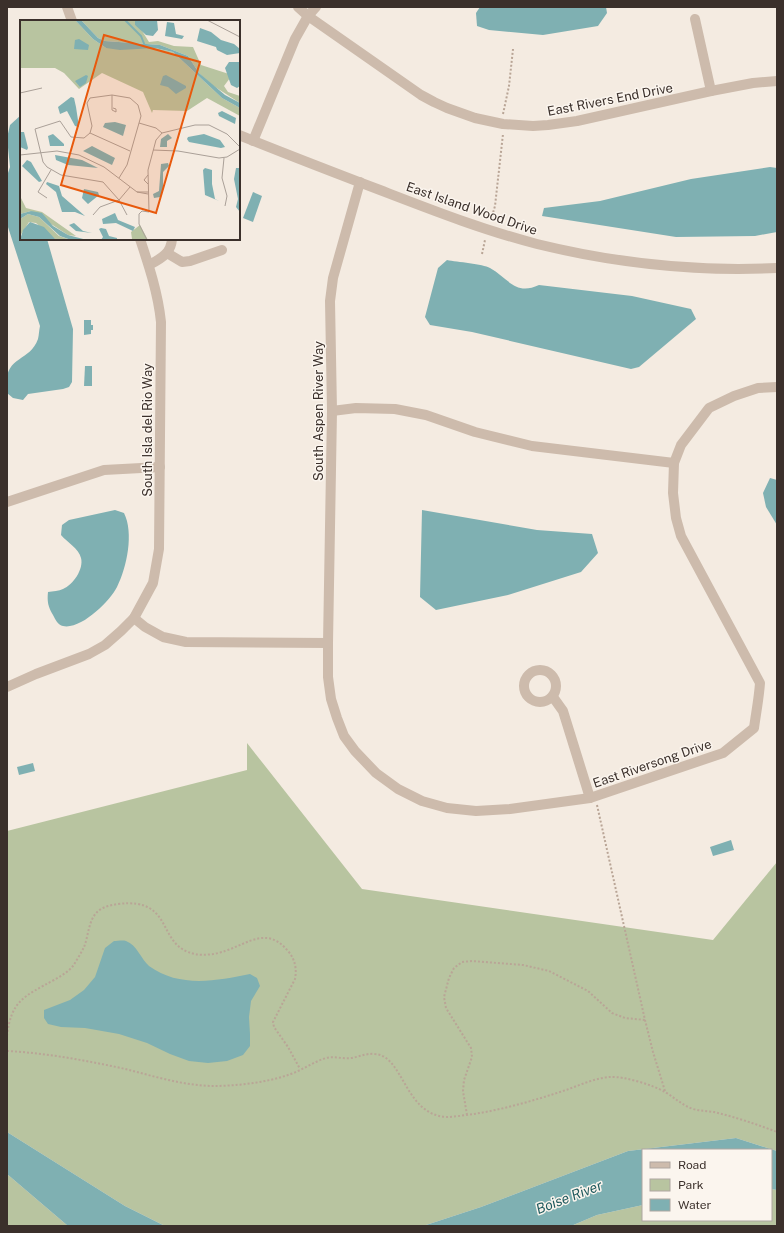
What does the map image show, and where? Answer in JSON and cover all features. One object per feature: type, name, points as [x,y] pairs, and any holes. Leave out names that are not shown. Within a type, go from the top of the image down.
[{"type":"street","points":[[67,7],[72,20]]},
{"type":"street","name":"East Rivers End Drive","points":[[298,7],[308,16],[421,95],[468,116],[503,124],[533,126],[577,121],[753,83],[777,81]]},
{"type":"street","points":[[253,141],[295,39],[308,16],[316,7]]},
{"type":"street","points":[[695,19],[711,92]]},
{"type":"street","name":"East Island Wood Drive","points":[[240,135],[452,217],[494,232],[537,244],[625,261],[669,266],[714,269],[777,268]]},
{"type":"street","name":"South Aspen River Way","points":[[328,643],[332,411],[330,301],[332,286],[343,241],[360,182]]},
{"type":"street","name":"South Isla del Rio Way","points":[[7,687],[36,674],[89,654],[105,645],[134,618],[153,583],[159,550],[161,322],[159,303],[149,265],[140,240]]},
{"type":"street","points":[[149,265],[162,258],[170,249],[172,240]]},
{"type":"street","points":[[166,253],[182,262],[190,261],[222,250]]},
{"type":"street","name":"East Riversong Drive","points":[[328,643],[328,677],[331,699],[344,736],[376,773],[398,789],[422,801],[447,808],[476,811],[510,809],[593,797],[723,753],[754,728],[755,714],[759,701],[760,683],[681,536],[676,518],[674,499],[674,463],[681,445],[709,408],[734,396],[758,388],[777,387]]},
{"type":"street","points":[[332,411],[356,408],[395,409],[426,414],[475,432],[532,446],[674,463]]},
{"type":"street","points":[[7,502],[104,470],[160,467]]},
{"type":"street","points":[[134,618],[145,627],[164,637],[186,642],[328,643]]},
{"type":"street","points":[[552,697],[563,711],[593,797]]},
{"type":"path","points":[[503,115],[509,86],[512,49]]},
{"type":"path","points":[[491,220],[495,206],[503,134]]},
{"type":"path","points":[[482,254],[485,240]]},
{"type":"path","points":[[593,797],[602,821],[644,1020],[665,1092]]},
{"type":"path","points":[[7,1036],[11,1016],[16,1005],[24,997],[63,975],[73,966],[84,946],[91,921],[99,910],[105,907],[120,904],[140,904],[156,912],[171,938],[177,945],[186,951],[196,954],[225,952],[254,939],[265,937],[275,940],[289,952],[296,966],[295,979],[273,1022],[274,1027],[288,1047],[300,1069]]},
{"type":"path","points":[[467,1115],[463,1091],[464,1080],[472,1057],[471,1048],[446,1008],[444,997],[449,978],[454,968],[462,962],[472,961],[523,965],[549,971],[588,991],[612,1013],[625,1018],[644,1020]]},
{"type":"path","points":[[7,1051],[61,1056],[177,1082],[210,1086],[252,1083],[289,1075],[327,1058],[349,1058],[368,1054],[377,1054],[384,1057],[394,1067],[412,1097],[420,1106],[429,1112],[443,1117],[493,1111],[610,1077],[622,1078],[637,1081],[665,1092],[681,1104],[695,1109],[746,1121],[777,1132]]},
{"type":"green space","points":[[247,743],[362,889],[713,940],[777,862],[777,1151],[736,1138],[628,1151],[481,1207],[423,1226],[165,1226],[125,1206],[7,1132],[7,831],[247,770]]},
{"type":"green space","points":[[7,1174],[68,1226],[7,1226]]},
{"type":"green space","points":[[772,1189],[777,1190],[777,1226],[571,1226],[597,1215],[642,1205],[642,1221],[772,1221]]},
{"type":"water","points":[[480,7],[606,7],[607,13],[598,26],[543,35],[489,30],[477,26],[476,13]]},
{"type":"water","points":[[20,116],[20,240],[47,240],[73,329],[72,382],[69,387],[28,394],[23,400],[13,398],[7,393],[8,372],[12,365],[34,347],[38,339],[40,326],[7,224],[7,176],[10,167],[7,138],[10,125]]},
{"type":"water","points":[[770,167],[777,168],[777,232],[755,236],[676,237],[542,216],[544,208],[600,201],[691,179]]},
{"type":"water","points":[[253,192],[262,196],[253,222],[243,218]]},
{"type":"water","points":[[447,260],[476,264],[490,268],[518,287],[531,288],[539,285],[632,296],[691,309],[696,319],[639,367],[631,369],[472,332],[430,325],[425,317],[438,268]]},
{"type":"water","points":[[84,320],[91,320],[93,330],[91,330],[91,334],[84,335]]},
{"type":"water","points":[[85,366],[92,366],[92,386],[84,386]]},
{"type":"water","points":[[770,478],[777,480],[777,525],[766,507],[763,493]]},
{"type":"water","points":[[115,510],[124,513],[129,530],[128,550],[121,579],[113,593],[102,607],[78,624],[63,626],[57,622],[50,609],[48,592],[61,590],[67,587],[74,580],[81,567],[81,558],[78,552],[61,535],[62,525],[69,520]]},
{"type":"water","points":[[422,510],[537,530],[592,534],[598,553],[581,572],[508,595],[436,610],[420,597]]},
{"type":"water","points":[[33,763],[35,771],[19,775],[17,767]]},
{"type":"water","points":[[731,840],[734,850],[713,856],[710,847]]},
{"type":"water","points":[[114,941],[125,941],[130,943],[149,966],[173,978],[198,981],[224,979],[250,974],[257,978],[260,986],[251,1001],[249,1017],[250,1046],[243,1055],[227,1061],[208,1063],[189,1061],[147,1043],[119,1034],[48,1024],[44,1018],[44,1010],[70,1000],[84,990],[95,977],[105,948]]},
{"type":"water","points":[[7,1132],[125,1206],[165,1226],[68,1226],[7,1174]]},
{"type":"water","points":[[736,1138],[771,1149],[645,1149]]},
{"type":"water","name":"Boise River","points":[[642,1149],[642,1205],[597,1215],[571,1226],[423,1226],[481,1207],[628,1151]]},
{"type":"water","points":[[772,1149],[777,1151],[777,1190],[772,1189]]}]
